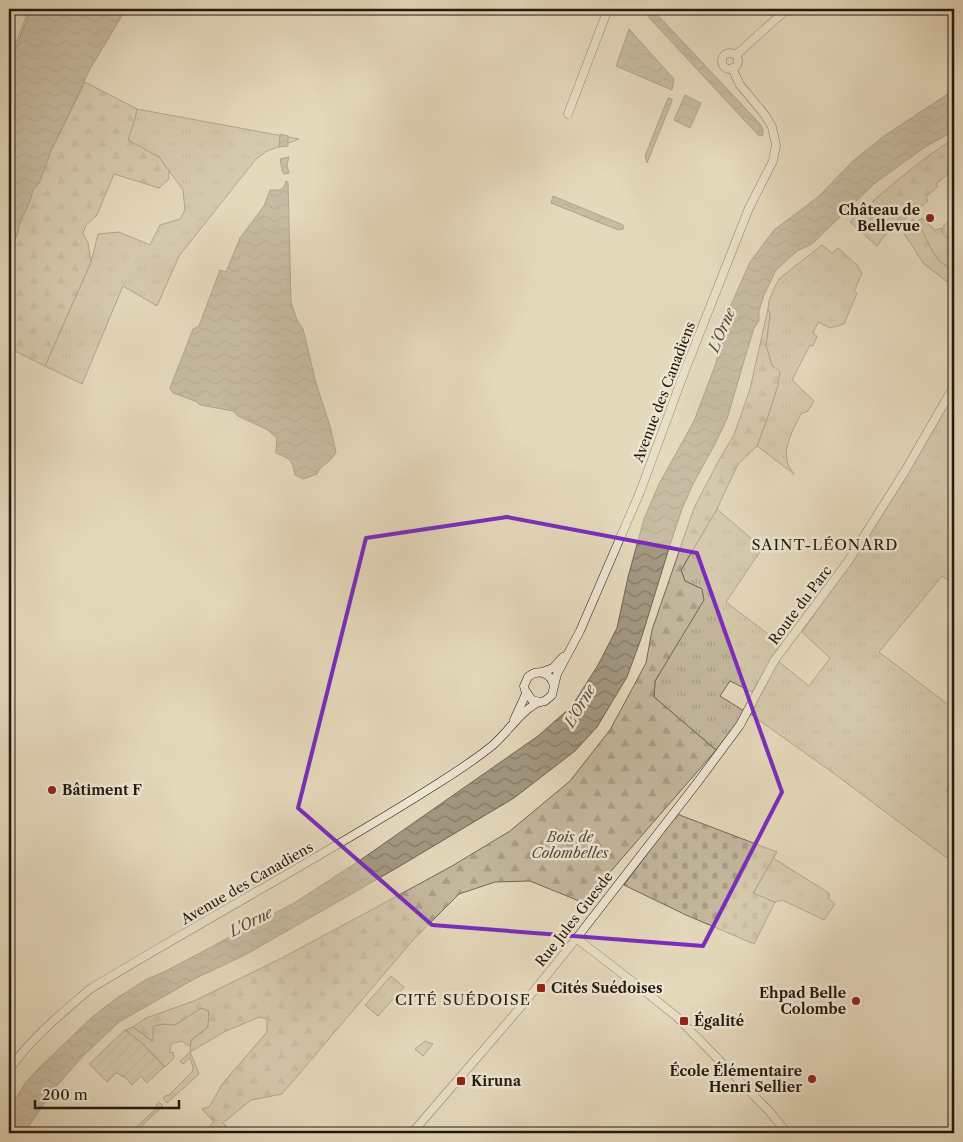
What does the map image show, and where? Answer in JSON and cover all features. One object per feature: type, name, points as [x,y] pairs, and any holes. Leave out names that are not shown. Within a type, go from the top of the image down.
[{"type":"street","points":[[568,114],[608,9]]},
{"type":"street","points":[[736,55],[787,9]]},
{"type":"street","points":[[726,54],[736,55],[738,62],[732,68],[725,66],[722,60],[726,54]]},
{"type":"street","name":"Avenue des Canadiens","points":[[554,686],[557,674],[580,631],[640,492],[684,373],[749,208],[773,161],[775,137],[768,120],[740,85],[732,68]]},
{"type":"street","name":"Route du Parc","points":[[746,713],[786,643],[858,546],[954,386]]},
{"type":"street","name":"Avenue des Canadiens","points":[[542,672],[553,668],[568,652]]},
{"type":"street","points":[[542,672],[551,677],[554,686],[554,691],[549,699],[540,702],[532,700],[526,694],[524,686],[528,677],[542,672]]},
{"type":"street","name":"Avenue des Canadiens","points":[[509,729],[519,712],[526,694]]},
{"type":"street","name":"Avenue des Canadiens","points":[[9,1070],[26,1047],[90,990],[368,827],[479,755],[534,704],[540,702]]},
{"type":"street","name":"Rue Jules Guesde","points":[[412,1133],[525,1002],[576,938],[697,783],[740,725],[746,713]]},
{"type":"street","points":[[576,938],[671,1012],[769,1110],[788,1133]]},
{"type":"highlighted area","points":[[507,517],[697,553],[782,792],[703,946],[432,925],[298,808],[366,538]]},
{"type":"green space","points":[[29,9],[31,9],[9,66],[9,60]]},
{"type":"green space","points":[[85,82],[137,109],[128,140],[159,157],[169,171],[169,179],[159,188],[114,174],[97,215],[86,225],[83,233],[88,243],[91,262],[45,366],[9,348],[9,245],[15,240],[33,190],[39,183],[51,151]]},
{"type":"green space","points":[[137,109],[299,139],[267,151],[256,159],[179,256],[157,306],[123,286],[82,384],[45,366],[91,262],[98,234],[119,232],[150,245],[160,225],[180,219],[185,210],[183,190],[159,157],[127,140]]},
{"type":"green space","points":[[954,138],[954,169],[936,184],[938,186],[926,197],[928,201],[885,235],[877,246],[850,222],[900,178]]},
{"type":"green space","points":[[913,219],[919,225],[939,261],[954,269],[954,287],[924,264],[901,229]]},
{"type":"green space","points":[[920,219],[923,219],[935,230],[942,228],[942,233],[954,241],[954,269],[940,262],[931,250],[917,223]]},
{"type":"green space","points":[[953,220],[954,241],[942,233],[943,227]]},
{"type":"green space","points":[[822,245],[832,253],[838,248],[858,266],[862,274],[854,291],[857,293],[844,324],[830,328],[818,322],[813,334],[817,336],[813,346],[810,345],[792,380],[814,401],[808,411],[801,414],[788,445],[787,458],[794,474],[757,446],[778,385],[766,345],[770,314],[768,309],[774,288],[780,278]]},
{"type":"green space","name":"Bois de Colombelles","points":[[768,309],[770,314],[766,345],[772,366],[780,371],[778,385],[757,446],[738,464],[717,509],[681,570],[685,581],[702,589],[704,600],[655,681],[654,697],[716,750],[611,871],[589,905],[530,881],[495,882],[459,894],[413,940],[282,1094],[251,1100],[223,1123],[227,1127],[222,1133],[206,1133],[208,1131],[206,1129],[214,1122],[202,1109],[209,1107],[223,1083],[267,1032],[267,1019],[259,1017],[224,1032],[190,1052],[191,1041],[208,1027],[209,1011],[201,1008],[175,1025],[163,1024],[153,1026],[153,1041],[133,1027],[146,1018],[194,1001],[280,959],[452,866],[510,831],[570,781],[610,730],[646,663],[652,630],[694,508],[734,435],[750,389]]},
{"type":"green space","points":[[954,394],[954,584],[942,576],[879,652],[954,709],[954,779],[946,790],[954,797],[954,849],[947,858],[749,713],[778,661],[809,686],[830,658],[802,632],[859,549]]},
{"type":"green space","points":[[717,509],[760,546],[761,550],[726,602],[780,643],[780,646],[752,692],[730,681],[720,696],[744,711],[735,727],[716,750],[654,697],[655,681],[674,649],[702,589],[685,581],[681,570]]},
{"type":"green space","points":[[677,814],[777,852],[753,893],[775,902],[754,944],[686,915],[624,885]]},
{"type":"green space","points":[[773,858],[829,893],[829,899],[835,904],[824,920],[782,900],[775,902],[753,894]]},
{"type":"green space","points":[[391,976],[404,987],[378,1016],[365,1005]]},
{"type":"green space","points":[[201,1008],[209,1011],[208,1027],[191,1040],[190,1046],[182,1041],[173,1043],[170,1047],[170,1053],[173,1052],[174,1058],[165,1067],[142,1043],[125,1030],[133,1027],[152,1041],[152,1026],[163,1024],[175,1025]]},
{"type":"green space","points":[[125,1030],[142,1043],[164,1067],[147,1083],[141,1076],[132,1085],[125,1077],[116,1073],[107,1082],[89,1064]]},
{"type":"green space","points":[[425,1041],[433,1044],[423,1056],[415,1049]]},
{"type":"green space","points":[[190,1052],[199,1074],[167,1103],[163,1098],[168,1096],[192,1072],[193,1067],[190,1058],[183,1064],[180,1061]]},
{"type":"green space","points":[[159,1102],[163,1106],[134,1133],[130,1133],[158,1107],[156,1105]]},
{"type":"water","points":[[31,9],[126,9],[90,69],[51,151],[39,183],[33,190],[16,238],[9,245],[9,66]]},
{"type":"water","points":[[641,9],[652,9],[760,124],[763,135],[759,136]]},
{"type":"water","points":[[629,29],[674,79],[672,90],[616,66]]},
{"type":"water","name":"L'Orne","points":[[954,90],[954,131],[925,147],[875,183],[812,244],[797,251],[776,270],[764,295],[759,311],[759,321],[754,328],[727,419],[682,509],[627,677],[597,727],[575,751],[514,798],[245,955],[196,978],[119,1022],[83,1056],[54,1089],[24,1133],[9,1133],[9,1109],[26,1082],[92,1017],[117,998],[147,979],[164,972],[294,903],[359,861],[538,736],[572,706],[598,665],[617,628],[628,577],[644,519],[659,484],[694,421],[716,363],[731,305],[750,262],[774,230],[818,197],[853,161],[884,136]]},
{"type":"water","points":[[685,95],[701,103],[690,128],[674,120]]},
{"type":"water","points":[[668,98],[672,99],[672,101],[647,163],[645,156]]},
{"type":"water","points":[[280,134],[288,136],[288,146],[279,147]]},
{"type":"water","points":[[289,157],[287,165],[289,173],[284,174],[280,159]]},
{"type":"water","points":[[286,181],[288,182],[291,302],[297,320],[303,329],[336,452],[317,474],[303,479],[295,475],[290,460],[276,453],[277,438],[268,430],[238,416],[233,411],[200,405],[195,401],[173,393],[170,388],[193,329],[199,326],[220,270],[226,272],[240,238],[264,206],[270,190],[280,190],[284,187]]},
{"type":"water","points":[[553,196],[621,224],[624,226],[623,229],[618,230],[551,203]]},
{"type":"waterway","points":[[9,18],[12,9]]},
{"type":"place","name":"Château de Bellevue","points":[[930,218]]},
{"type":"place","name":"Bâtiment F","points":[[52,790]]},
{"type":"place","name":"Cités Suédoises","points":[[541,988]]},
{"type":"place","name":"Ehpad Belle Colombe","points":[[856,1001]]},
{"type":"place","name":"Égalité","points":[[684,1021]]},
{"type":"place","name":"École Élémentaire Henri Sellier","points":[[812,1079]]},
{"type":"place","name":"Kiruna","points":[[461,1081]]},
{"type":"district","name":"SAINT-LÉONARD","points":[[825,545]]},
{"type":"district","name":"CITÉ SUÉDOISE","points":[[463,1000]]}]
